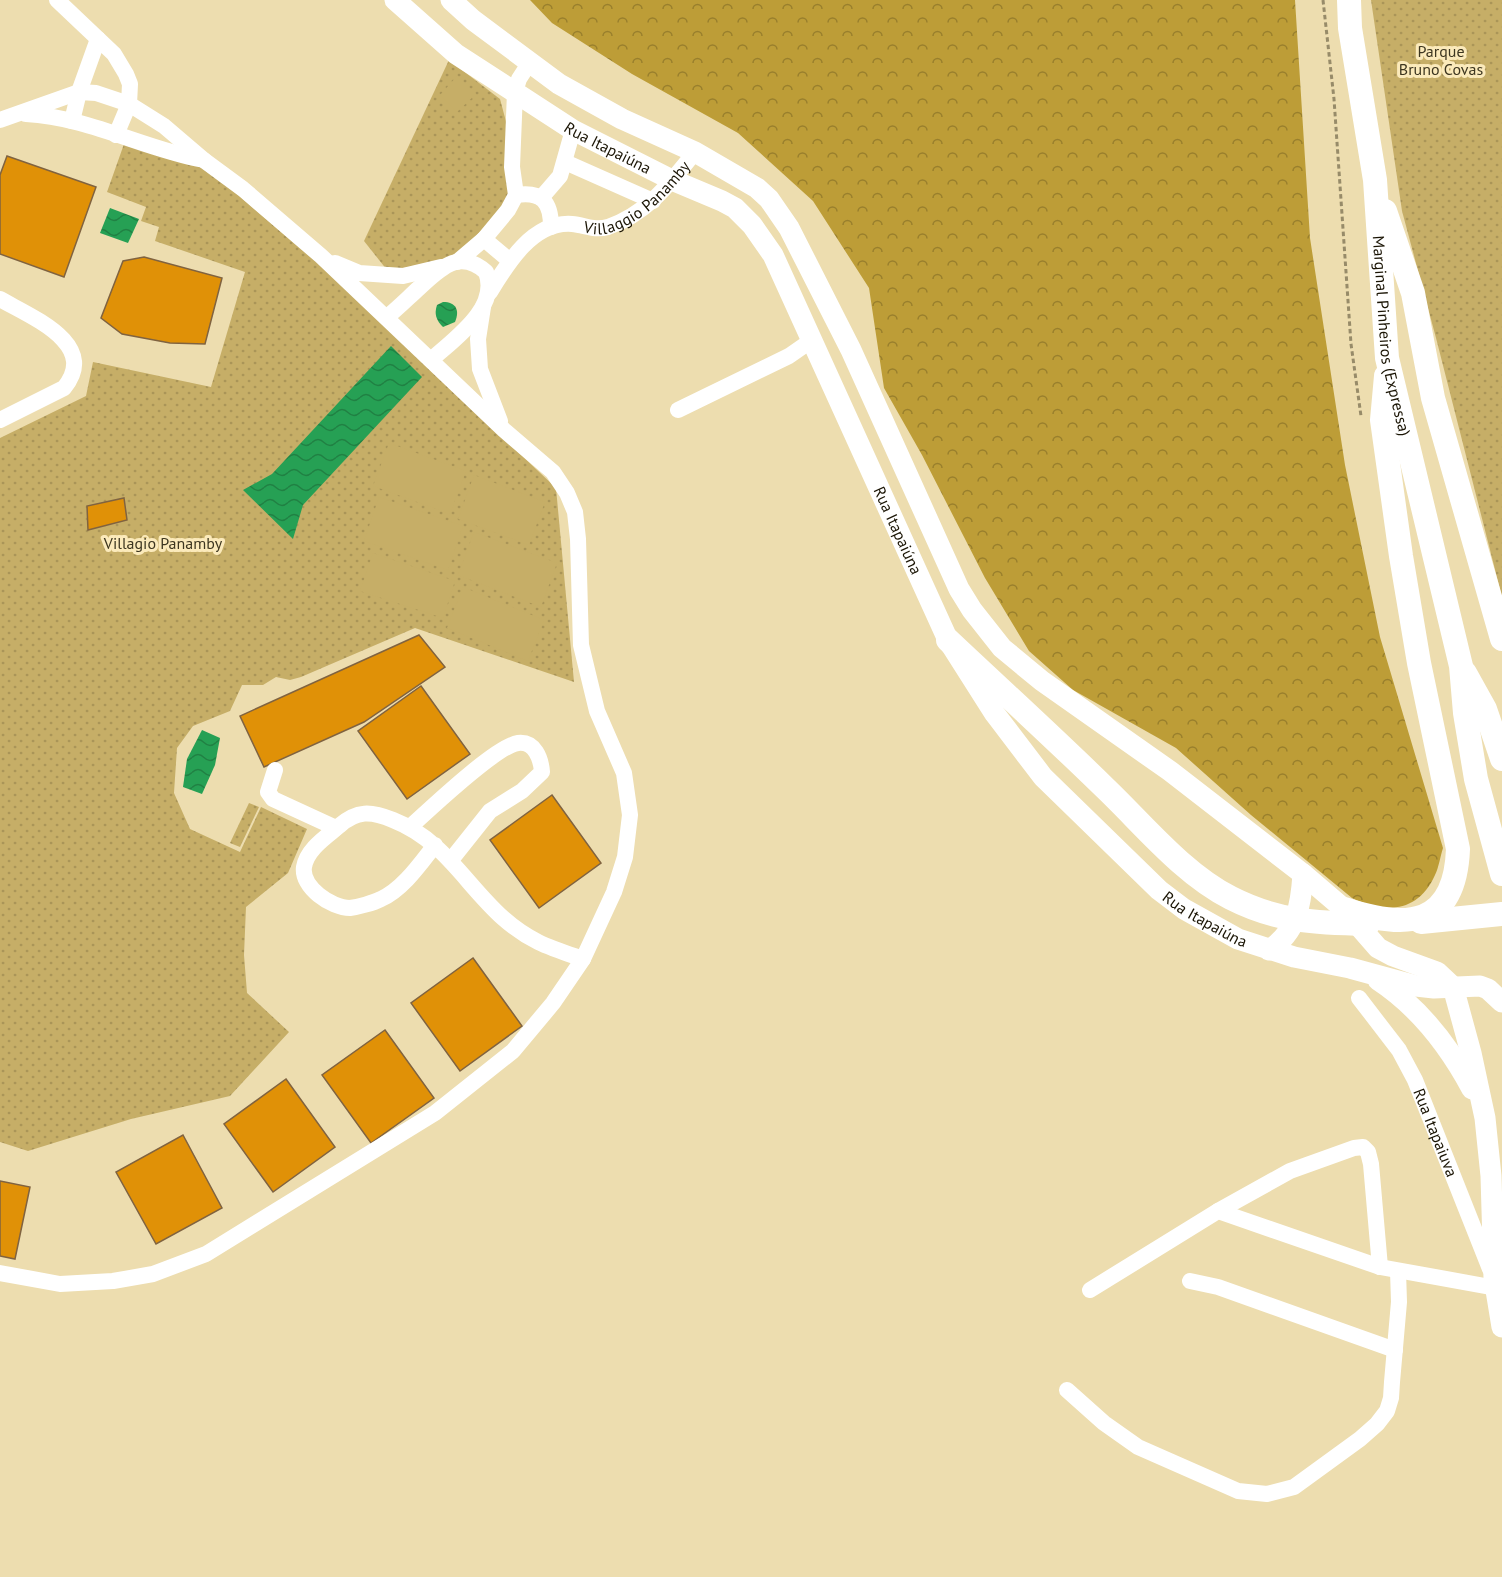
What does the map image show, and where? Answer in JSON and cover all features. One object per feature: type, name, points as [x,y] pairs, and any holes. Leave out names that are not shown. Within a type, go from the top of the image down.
[{"type":"highway","name":"Marginal Pinheiros (Expressa)","points":[[1347,0],[1375,180],[1387,358],[1461,666]]},
{"type":"highway","points":[[1375,180],[1413,293],[1433,398],[1502,639]]},
{"type":"highway","points":[[1344,909],[1387,921],[1420,918],[1440,907],[1450,893],[1457,870],[1458,849],[1419,663],[1382,420],[1387,358]]},
{"type":"highway","points":[[948,640],[1106,788],[1150,833],[1211,887],[1233,899],[1289,920],[1319,923],[1393,925],[1502,914]]},
{"type":"highway","points":[[1461,666],[1485,709],[1502,759]]},
{"type":"highway","points":[[1461,666],[1465,713],[1476,779],[1502,874]]},
{"type":"main road","name":"Rua Itapaiúna","points":[[395,0],[456,54],[573,130],[672,180],[722,201],[735,208],[752,225],[773,255],[948,640],[994,714],[1043,777],[1159,890],[1184,909],[1238,939],[1269,950],[1368,972],[1416,986],[1434,988],[1480,986],[1488,989],[1502,1003]]},
{"type":"main road","name":"Rua Itapaiúna","points":[[451,0],[473,20],[559,84],[622,119],[695,152],[757,188],[769,199],[789,228],[851,350],[959,589],[972,610],[1002,648],[1042,681],[1170,771],[1303,874],[1344,909],[1378,948],[1437,972],[1453,987]]},
{"type":"main road","points":[[1269,950],[1291,928],[1298,915],[1303,874]]},
{"type":"main road","points":[[1368,972],[1417,1011],[1437,1034],[1460,1067],[1485,1119]]},
{"type":"main road","points":[[1453,987],[1476,1074],[1485,1119],[1491,1176],[1495,1283],[1502,1327]]},
{"type":"main road","points":[[1459,1013],[1476,997],[1482,996],[1502,1003]]},
{"type":"street","points":[[57,0],[121,63],[130,84],[129,104],[116,135]]},
{"type":"street","points":[[72,121],[79,92],[98,39]]},
{"type":"street","points":[[387,317],[449,264],[484,239],[508,210],[516,195],[512,167],[515,92],[519,79],[530,63]]},
{"type":"street","points":[[0,120],[79,92],[96,93],[129,104],[164,126],[243,189],[321,256],[504,430],[553,472],[575,512],[581,645],[597,711],[624,773],[630,815],[625,857],[614,892],[583,959],[553,1003],[513,1051],[435,1113],[206,1254],[153,1274],[113,1281],[60,1284],[0,1273]]},
{"type":"street","points":[[20,114],[56,117],[163,151],[205,160]]},
{"type":"street","points":[[431,360],[467,327],[510,261],[533,238],[551,227],[547,193],[560,176],[573,130]]},
{"type":"street","name":"Villaggio Panamby","points":[[551,227],[571,224],[592,229],[608,227],[635,214],[653,201],[695,152]]},
{"type":"street","points":[[565,162],[653,201]]},
{"type":"street","points":[[516,195],[547,193]]},
{"type":"street","points":[[484,239],[510,261]]},
{"type":"street","points":[[321,256],[359,273],[403,276],[449,264],[472,262],[486,272],[487,299],[478,339],[480,369],[504,430]]},
{"type":"street","points":[[0,299],[66,341],[73,352],[75,367],[71,380],[64,388],[0,420]]},
{"type":"street","points":[[678,410],[789,356],[812,340]]},
{"type":"street","points":[[410,826],[457,785],[506,749],[518,743],[535,749],[542,772],[522,791],[490,811],[451,860]]},
{"type":"street","points":[[275,770],[268,792],[273,799],[336,828]]},
{"type":"street","points":[[435,845],[406,879],[381,899],[349,908],[330,902],[314,892],[304,879],[304,866],[311,851],[348,817],[365,812],[381,815],[410,826],[435,845],[502,918],[526,936],[541,945],[583,959]]},
{"type":"street","name":"Rua Itapaiuva","points":[[1359,998],[1399,1050],[1415,1080],[1495,1283]]},
{"type":"street","points":[[1090,1290],[1218,1211],[1290,1171],[1354,1148],[1363,1147],[1368,1152],[1371,1164],[1380,1267]]},
{"type":"street","points":[[1218,1211],[1380,1267],[1495,1283]]},
{"type":"street","points":[[1067,1390],[1104,1423],[1138,1447],[1238,1491],[1267,1494],[1293,1487],[1377,1424],[1387,1411],[1391,1398],[1399,1302],[1398,1271]]},
{"type":"street","points":[[1190,1281],[1218,1287],[1395,1350]]},
{"type":"green space","points":[[530,0],[1295,0],[1310,238],[1345,465],[1380,637],[1443,848],[1438,869],[1428,888],[1420,897],[1399,907],[1388,908],[1352,898],[1251,815],[1176,748],[1073,690],[1029,651],[985,578],[922,455],[884,388],[869,288],[813,201],[738,133],[632,74],[552,23]]},
{"type":"green space","name":"Parque Bruno Covas","points":[[1371,0],[1502,0],[1502,597],[1402,211]]},
{"type":"green space","points":[[449,60],[500,99],[508,129],[510,194],[482,235],[442,263],[387,270],[364,241]]},
{"type":"green space","points":[[457,76],[476,94],[457,112],[440,95]]},
{"type":"green space","name":"Villagio Panamby","points":[[124,144],[205,167],[318,263],[556,488],[574,682],[415,628],[301,677],[290,680],[276,677],[263,685],[242,685],[230,711],[193,726],[177,748],[174,793],[190,829],[240,852],[261,807],[307,829],[288,873],[246,907],[244,955],[247,993],[289,1032],[230,1096],[131,1119],[28,1151],[0,1142],[0,438],[86,396],[93,362],[211,387],[245,272],[155,241],[159,227],[141,221],[146,207],[107,192]]},
{"type":"green space","points":[[389,443],[466,471],[450,514],[373,486]]},
{"type":"green space","points":[[474,475],[545,502],[529,545],[458,519]]},
{"type":"green space","points":[[379,497],[463,526],[448,570],[364,541]]},
{"type":"green space","points":[[474,532],[557,563],[541,607],[458,575]]},
{"type":"green space","points":[[373,553],[455,581],[443,618],[360,591]]},
{"type":"green space","points":[[463,587],[544,620],[528,661],[447,628]]},
{"type":"green space","points":[[249,803],[259,807],[240,847],[230,843]]},
{"type":"water","points":[[110,208],[139,219],[128,243],[100,233]]},
{"type":"water","points":[[443,302],[454,305],[457,314],[455,322],[443,327],[437,319],[436,311],[437,305]]},
{"type":"water","points":[[391,346],[422,377],[303,505],[293,539],[243,490],[272,474]]},
{"type":"water","points":[[202,730],[220,738],[215,765],[202,794],[183,787],[187,759]]},
{"type":"building","points":[[7,156],[96,187],[64,277],[0,254],[0,175]]},
{"type":"building","points":[[144,257],[222,278],[205,344],[170,343],[122,334],[101,318],[123,261]]},
{"type":"building","points":[[124,498],[127,520],[88,530],[87,506]]},
{"type":"building","points":[[419,635],[445,667],[364,722],[264,767],[240,716]]},
{"type":"building","points":[[421,686],[470,754],[407,799],[358,731]]},
{"type":"building","points":[[552,795],[601,863],[539,908],[490,840]]},
{"type":"building","points":[[473,958],[522,1026],[460,1071],[411,1003]]},
{"type":"building","points":[[385,1030],[434,1098],[371,1143],[322,1075]]},
{"type":"building","points":[[286,1079],[335,1147],[273,1192],[224,1124]]},
{"type":"building","points":[[183,1135],[222,1208],[156,1244],[116,1172]]},
{"type":"building","points":[[0,1181],[30,1187],[15,1259],[0,1256]]}]
